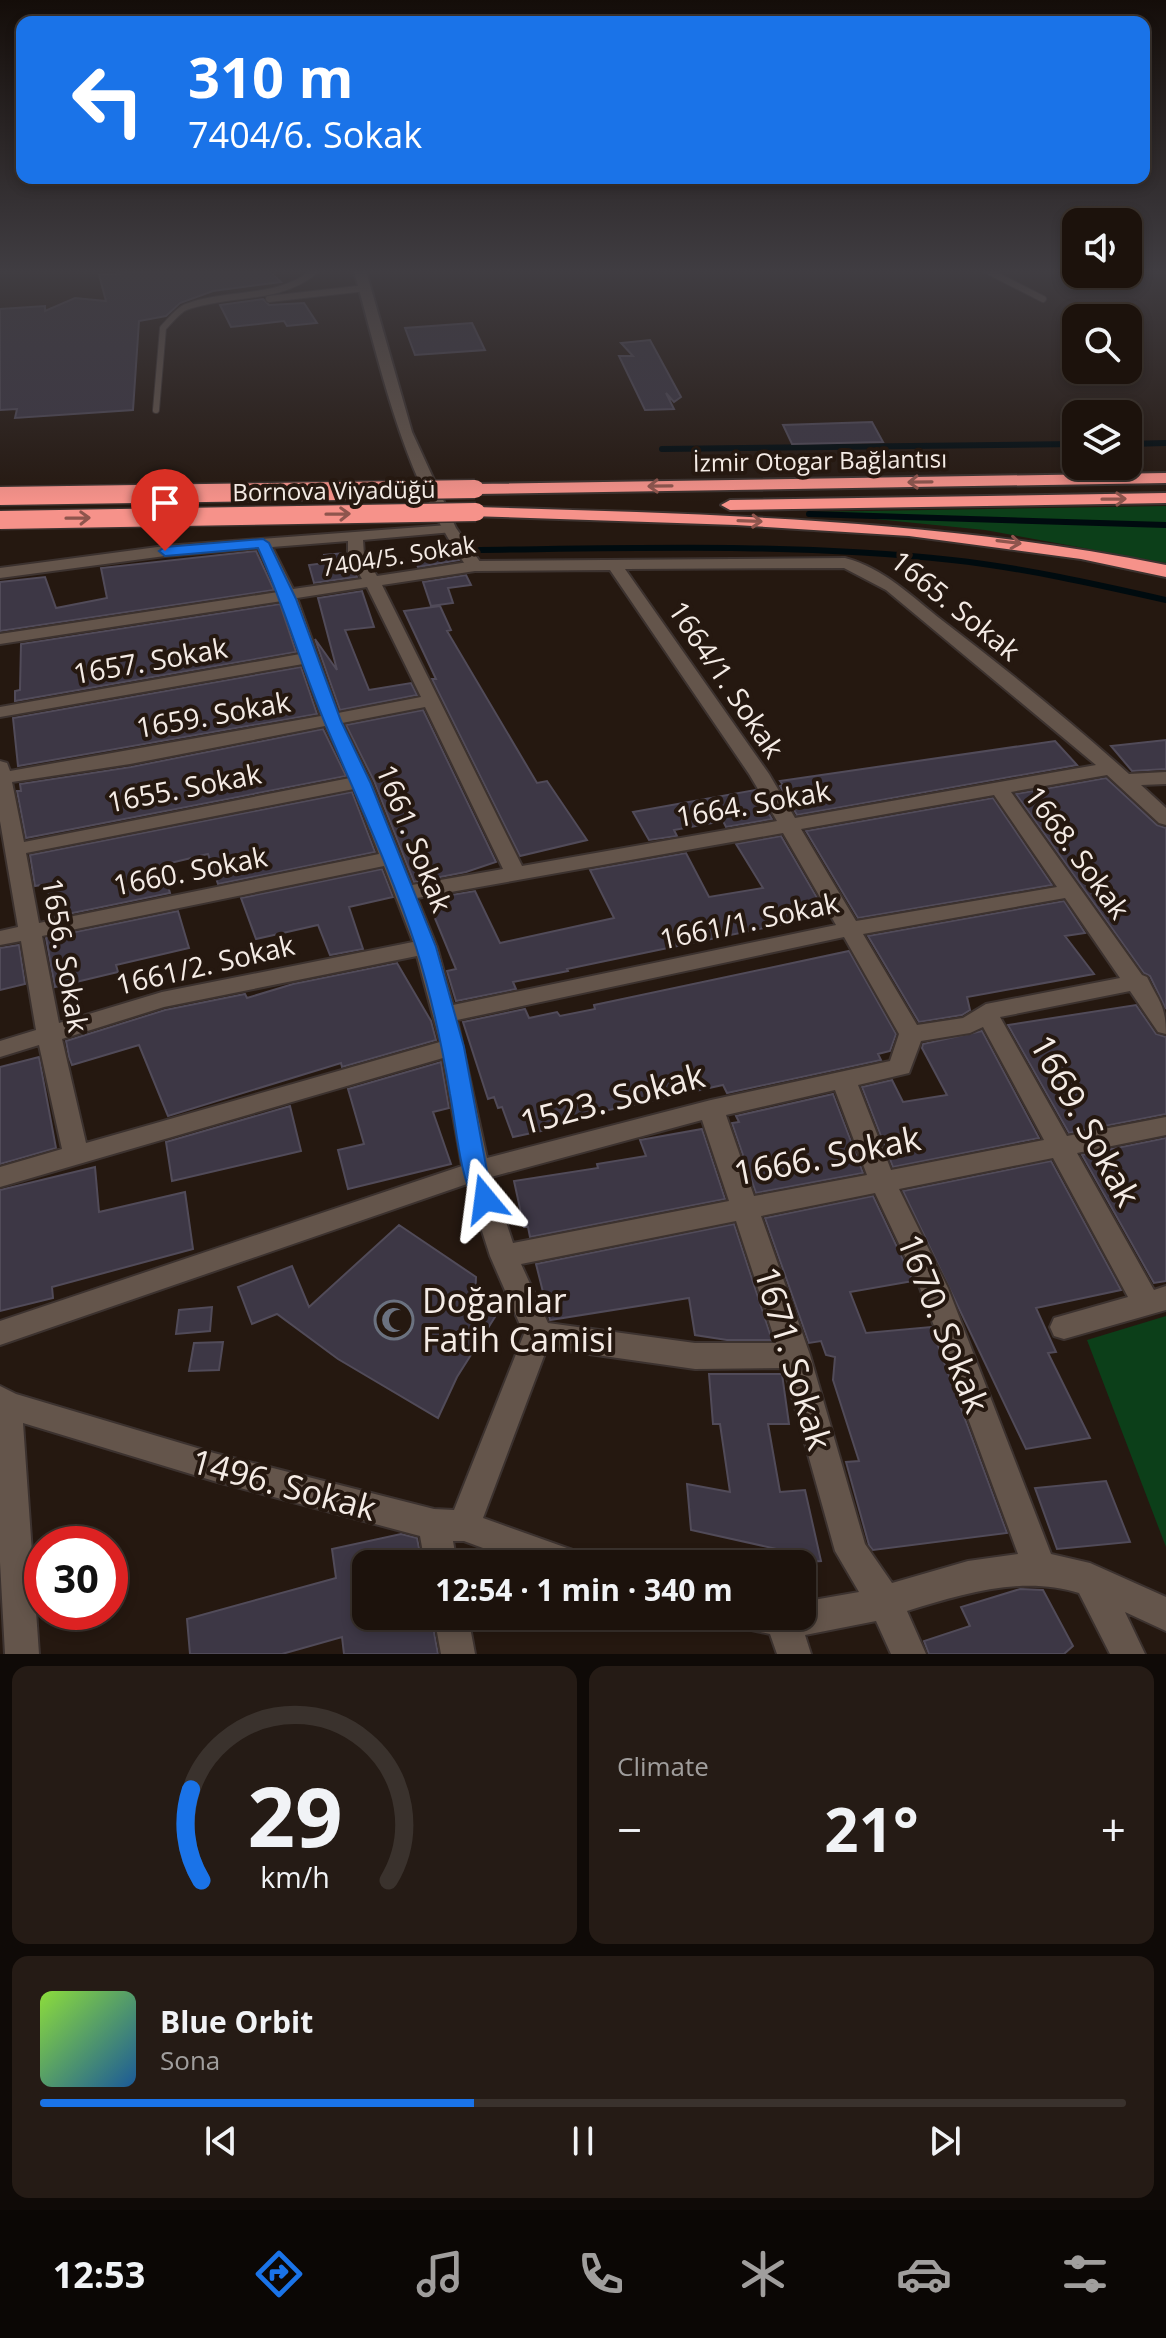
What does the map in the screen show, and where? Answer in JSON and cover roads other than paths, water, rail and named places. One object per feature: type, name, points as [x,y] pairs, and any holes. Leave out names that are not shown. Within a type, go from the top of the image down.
[{"type":"highway","name":"İzmir Otogar Bağlantısı","points":[[0,496],[1166,478]]},
{"type":"highway","name":"İzmir Otogar Bağlantısı","points":[[476,512],[1166,498]]},
{"type":"highway","name":"Bornova Viyadüğü","points":[[0,520],[476,512]]},
{"type":"highway","points":[[476,512],[799,523],[1013,542],[1166,571]]},
{"type":"street","points":[[382,348],[405,432],[448,529],[475,566]]},
{"type":"street","points":[[0,573],[165,551],[448,529]]},
{"type":"street","points":[[355,536],[356,555],[432,700],[515,872]]},
{"type":"street","name":"1661. Sokak","points":[[263,543],[288,596],[332,721],[361,782],[426,947],[453,1047],[476,1171],[504,1256],[538,1334]]},
{"type":"street","name":"1665. Sokak","points":[[614,564],[845,563],[866,569],[948,632],[1166,819]]},
{"type":"street","name":"7404/5. Sokak","points":[[0,639],[475,566],[614,564]]},
{"type":"street","name":"1664/1. Sokak","points":[[614,564],[759,774],[786,826],[911,1034]]},
{"type":"street","name":"1657. Sokak","points":[[0,712],[309,658]]},
{"type":"street","name":"1659. Sokak","points":[[1,772],[332,721],[432,700]]},
{"type":"street","name":"1656. Sokak","points":[[1,772],[9,843],[31,930],[49,1035],[76,1155]]},
{"type":"street","name":"1664. Sokak","points":[[407,893],[1000,790],[1116,774],[1166,778]]},
{"type":"street","name":"1655. Sokak","points":[[9,843],[361,782]]},
{"type":"street","name":"1668. Sokak","points":[[1000,790],[1070,891],[1139,982],[1166,1026]]},
{"type":"street","name":"1660. Sokak","points":[[0,938],[391,858]]},
{"type":"street","name":"1661/1. Sokak","points":[[442,1015],[850,929],[1070,891]]},
{"type":"street","name":"1661/2. Sokak","points":[[0,1049],[162,1000],[426,947]]},
{"type":"street","points":[[911,1034],[970,1025],[986,1012],[1139,982]]},
{"type":"street","name":"1669. Sokak","points":[[986,1012],[1057,1145],[1156,1301]]},
{"type":"street","name":"1523. Sokak","points":[[0,1333],[476,1171],[711,1109],[900,1067],[911,1034]]},
{"type":"street","points":[[0,1177],[453,1047]]},
{"type":"street","name":"1670. Sokak","points":[[843,1079],[882,1181],[934,1288],[1040,1569]]},
{"type":"street","name":"1671. Sokak","points":[[711,1109],[795,1355],[851,1551],[885,1602],[909,1654]]},
{"type":"street","name":"1666. Sokak","points":[[504,1256],[1166,1126]]},
{"type":"street","points":[[1064,1327],[1156,1301]]},
{"type":"street","points":[[444,1550],[449,1525],[538,1334],[695,1356],[795,1355]]},
{"type":"street","points":[[3,1402],[22,1654]]},
{"type":"street","name":"1496. Sokak","points":[[3,1402],[214,1467],[449,1525],[526,1550]]},
{"type":"street","points":[[777,1631],[885,1602],[917,1589],[1040,1569],[1090,1579],[1166,1614]]},
{"type":"street","points":[[1090,1579],[1128,1654]]},
{"type":"street","points":[[454,1630],[458,1654]]},
{"type":"lane","points":[[156,410],[161,348]]},
{"type":"waterway","points":[[1142,444],[1166,443]]},
{"type":"waterway","points":[[662,449],[1062,444]]},
{"type":"waterway","points":[[809,514],[1166,525]]},
{"type":"waterway","points":[[480,550],[716,548],[893,555],[1006,567],[1166,600]]},
{"type":"place","name":"Doğanlar Fatih Camisi","points":[[394,1320]]}]
